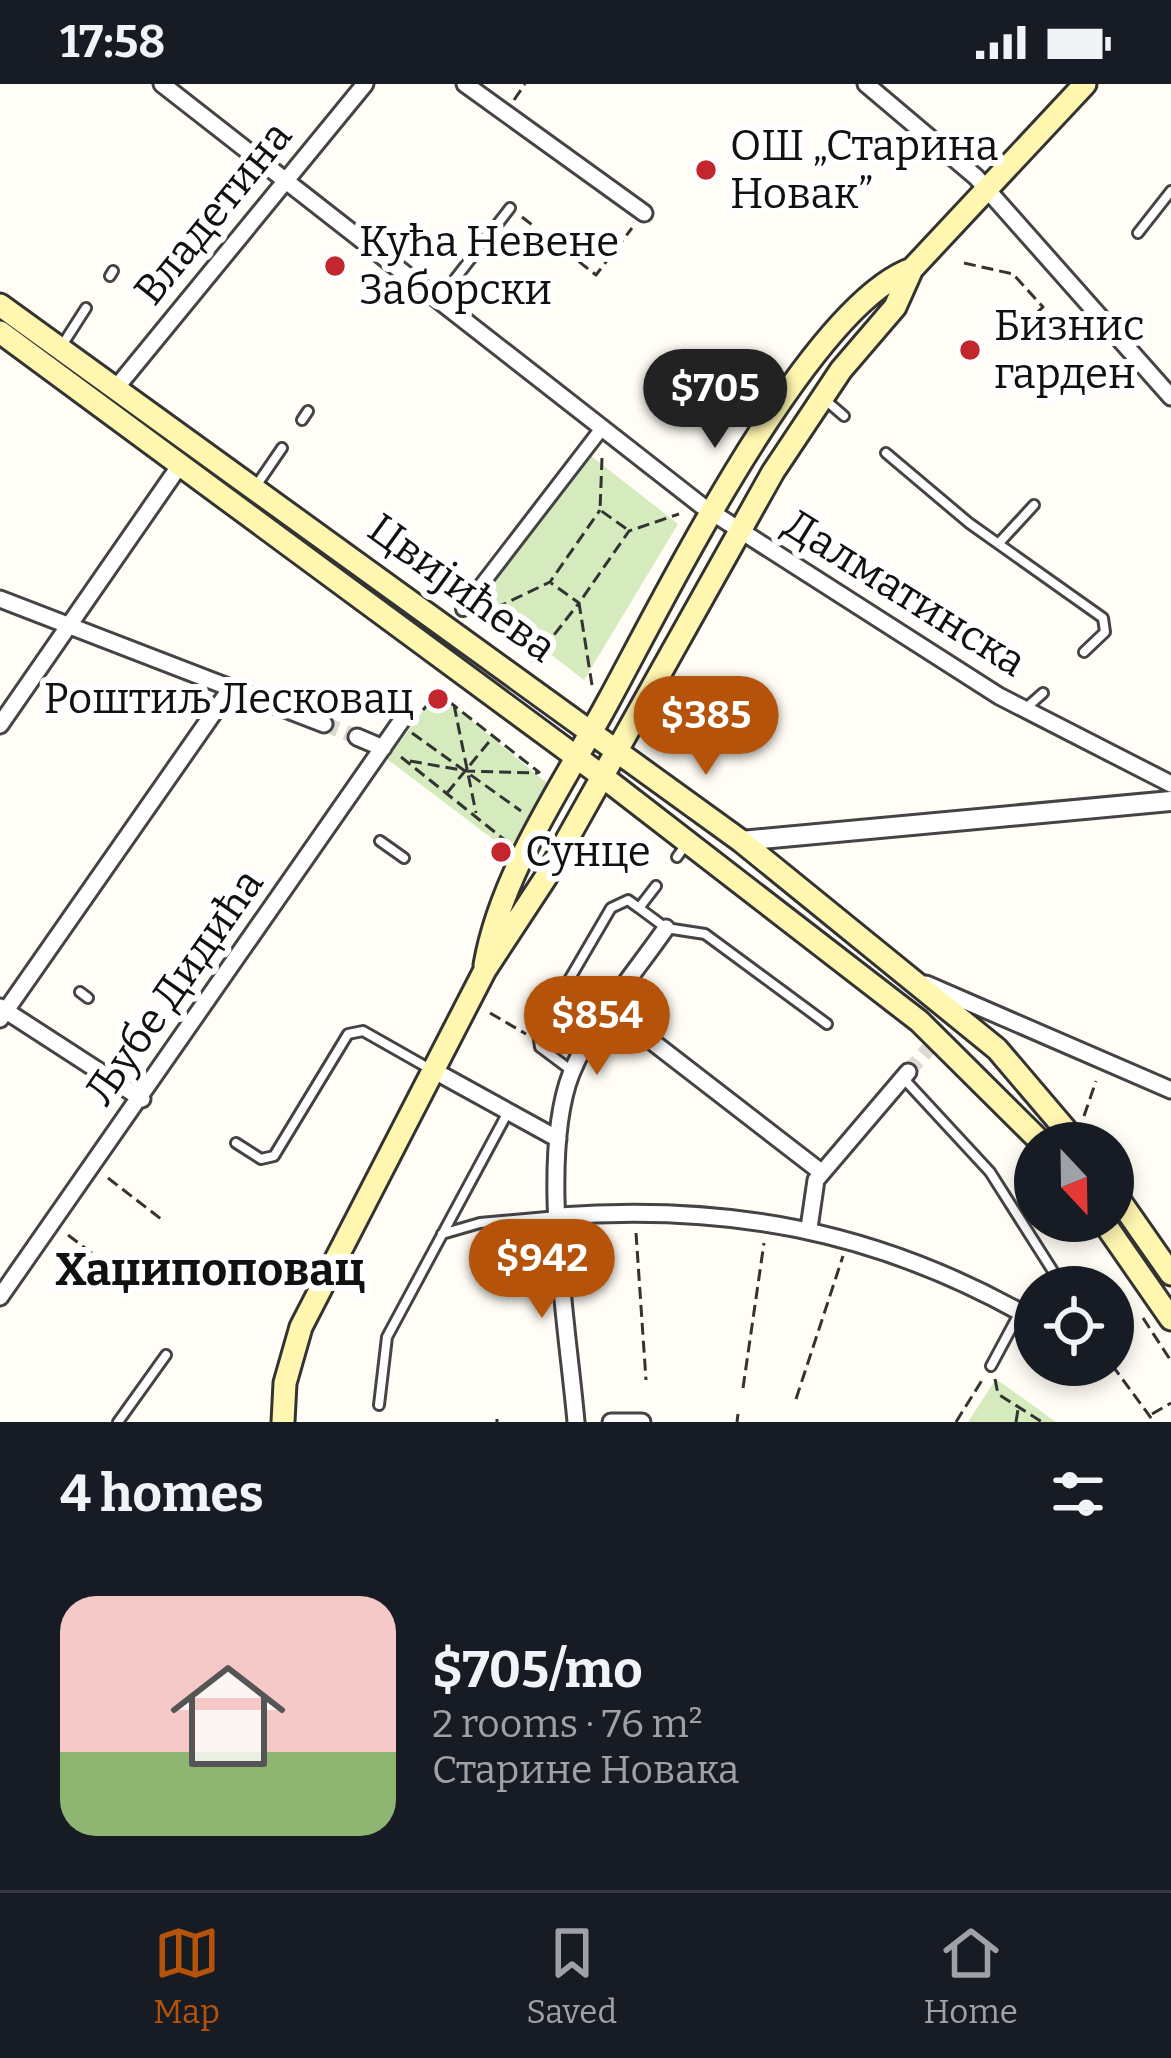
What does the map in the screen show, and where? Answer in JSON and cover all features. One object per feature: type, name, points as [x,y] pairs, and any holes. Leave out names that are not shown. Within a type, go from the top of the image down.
[{"type":"main road","points":[[484,970],[494,925],[577,757],[707,510],[768,418],[878,287],[912,269],[1085,84]]},
{"type":"main road","points":[[284,1422],[285,1383],[301,1327],[484,970],[512,934],[739,531],[822,397],[895,307],[912,269]]},
{"type":"main road","name":"Цвијићева","points":[[0,305],[741,841],[921,982],[997,1049],[1059,1122]]},
{"type":"main road","name":"Цвијићева","points":[[0,332],[602,776],[682,849],[933,1043],[1019,1122]]},
{"type":"main road","points":[[1134,1221],[1171,1274]]},
{"type":"main road","points":[[1117,1242],[1171,1318]]},
{"type":"street","name":"Далматинска","points":[[162,84],[707,510],[1024,709],[1171,784]]},
{"type":"street","name":"Владетина","points":[[116,388],[365,84]]},
{"type":"street","points":[[465,84],[644,213]]},
{"type":"street","points":[[866,84],[988,189],[1171,397]]},
{"type":"street","points":[[469,613],[603,427]]},
{"type":"street","points":[[0,725],[180,465]]},
{"type":"street","points":[[0,598],[324,724]]},
{"type":"street","points":[[142,1099],[2,1012],[47,968],[231,688]]},
{"type":"street","name":"Љубе Дидића","points":[[0,1297],[344,816],[383,748],[406,723]]},
{"type":"street","points":[[357,737],[383,748]]},
{"type":"street","points":[[741,841],[1171,801]]},
{"type":"street","points":[[576,1422],[559,1216],[558,1139],[572,1071],[666,928]]},
{"type":"street","points":[[921,982],[1171,1090]]},
{"type":"street","points":[[610,1009],[821,1172]]},
{"type":"street","points":[[431,1070],[558,1139]]},
{"type":"street","points":[[808,1228],[812,1188],[821,1172],[906,1075]]},
{"type":"street","points":[[559,1216],[634,1213],[808,1228],[960,1279],[1014,1305]]},
{"type":"street","points":[[610,1422],[642,1422]]},
{"type":"lane","points":[[1138,233],[1171,191]]},
{"type":"lane","points":[[438,301],[510,208]]},
{"type":"lane","points":[[60,348],[86,308]]},
{"type":"lane","points":[[822,397],[844,416]]},
{"type":"lane","points":[[255,487],[282,448]]},
{"type":"lane","points":[[886,453],[998,544],[1103,618],[1105,632],[1084,652]]},
{"type":"lane","points":[[998,544],[1034,505]]},
{"type":"lane","points":[[1024,709],[1043,693]]},
{"type":"lane","points":[[380,841],[404,858]]},
{"type":"lane","points":[[639,908],[656,886]]},
{"type":"lane","points":[[572,1071],[546,1054],[538,1041],[611,908],[628,900],[666,928],[705,934],[827,1024]]},
{"type":"lane","points":[[236,1143],[261,1159],[274,1156],[348,1034],[364,1031],[431,1070]]},
{"type":"lane","points":[[906,1075],[972,1150],[1049,1266]]},
{"type":"lane","points":[[379,1405],[387,1336],[508,1113]]},
{"type":"lane","points":[[440,1234],[480,1223],[559,1216]]},
{"type":"lane","points":[[992,1366],[1014,1333]]},
{"type":"lane","points":[[118,1422],[166,1355]]},
{"type":"path","points":[[510,208],[596,274],[644,213]]},
{"type":"path","points":[[964,262],[1013,274],[1043,307],[1022,327]]},
{"type":"path","points":[[469,613],[550,583],[600,510],[603,427]]},
{"type":"path","points":[[600,510],[629,531]]},
{"type":"path","points":[[521,678],[629,531],[707,510]]},
{"type":"path","points":[[550,583],[579,603],[593,694]]},
{"type":"path","points":[[448,700],[540,772],[467,771],[406,761],[526,857]]},
{"type":"path","points":[[454,704],[477,818]]},
{"type":"path","points":[[406,723],[532,820]]},
{"type":"path","points":[[447,794],[494,736]]},
{"type":"path","points":[[490,1013],[538,1041]]},
{"type":"path","points":[[1083,1118],[1086,1096],[1104,1069]]},
{"type":"path","points":[[92,1166],[165,1222]]},
{"type":"path","points":[[634,1213],[646,1380]]},
{"type":"path","points":[[52,1223],[126,1279]]},
{"type":"path","points":[[742,1388],[767,1223]]},
{"type":"path","points":[[796,1399],[849,1238]]},
{"type":"path","points":[[992,1366],[998,1394],[1042,1422]]},
{"type":"path","points":[[956,1422],[992,1366]]},
{"type":"path","points":[[1128,1386],[1154,1422]]},
{"type":"path","points":[[1150,1414],[1171,1403]]},
{"type":"path","points":[[1016,1422],[1018,1407]]},
{"type":"path","points":[[737,1422],[738,1414]]},
{"type":"green space","points":[[581,448],[678,524],[584,680],[474,595]]},
{"type":"green space","points":[[447,700],[548,784],[510,852],[387,759],[428,704],[439,710]]},
{"type":"green space","points":[[996,1379],[1056,1422],[968,1422]]},
{"type":"tunnel","points":[[324,724],[357,737]]},
{"type":"tunnel","points":[[908,1072],[929,1048]]},
{"type":"place","name":"ОШ „Старина Новак”","points":[[706,170]]},
{"type":"place","name":"Кућа Невене Заборски","points":[[335,266]]},
{"type":"place","name":"Бизнис гарден","points":[[970,350]]},
{"type":"place","name":"Роштиљ Лесковац","points":[[438,699]]},
{"type":"place","name":"Сунце","points":[[501,852]]},
{"type":"district","name":"Хаџипоповац","points":[[210,1270]]}]
